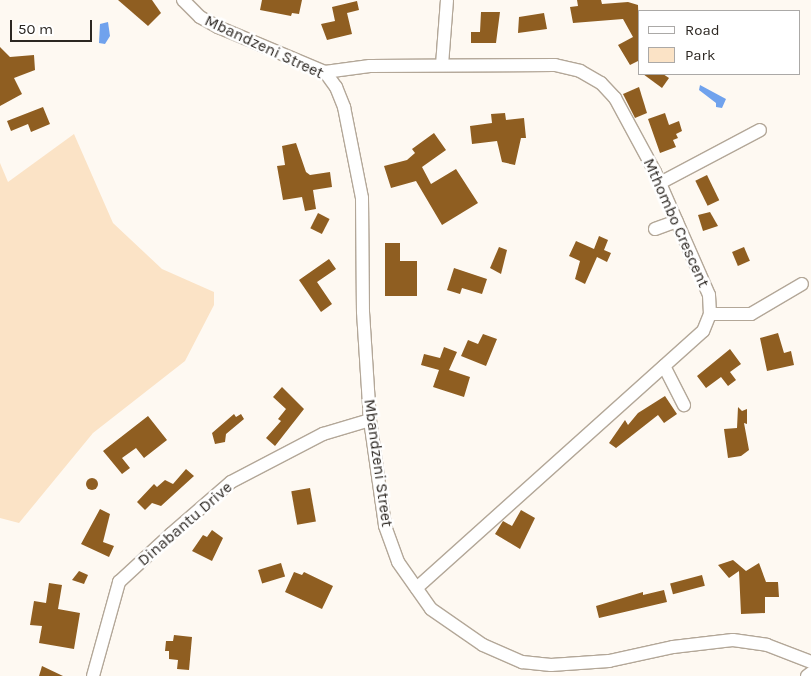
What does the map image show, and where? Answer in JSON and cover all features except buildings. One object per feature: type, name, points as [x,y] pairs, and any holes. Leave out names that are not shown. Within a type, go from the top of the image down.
[{"type":"street","name":"Mbandzeni Street","points":[[183,0],[200,17],[218,27],[325,72],[336,87],[344,107],[362,198],[363,312],[370,420],[386,526],[398,562],[438,614],[483,645],[522,662],[551,665],[608,661],[673,647],[734,640],[767,645],[811,662]]},
{"type":"street","points":[[442,65],[447,0]]},
{"type":"street","name":"Mthombo Crescent","points":[[325,72],[370,66],[555,65],[580,71],[601,83],[616,98],[660,183],[709,295],[710,314]]},
{"type":"street","points":[[660,183],[760,130]]},
{"type":"street","points":[[655,229],[677,221]]},
{"type":"street","points":[[417,588],[703,331],[710,314],[751,314],[802,284]]},
{"type":"street","points":[[664,366],[684,405]]},
{"type":"street","name":"Dinabantu Drive","points":[[93,676],[119,582],[170,534],[232,482],[323,434],[370,420]]},
{"type":"street","points":[[807,676],[811,673]]},
{"type":"green space","points":[[74,134],[113,223],[162,269],[214,292],[214,305],[185,361],[93,433],[19,523],[0,518],[0,163],[8,182]]},
{"type":"water","points":[[108,22],[110,36],[105,44],[99,43],[100,24]]},
{"type":"water","points":[[700,85],[726,99],[722,108],[716,107],[716,103],[699,90]]}]
